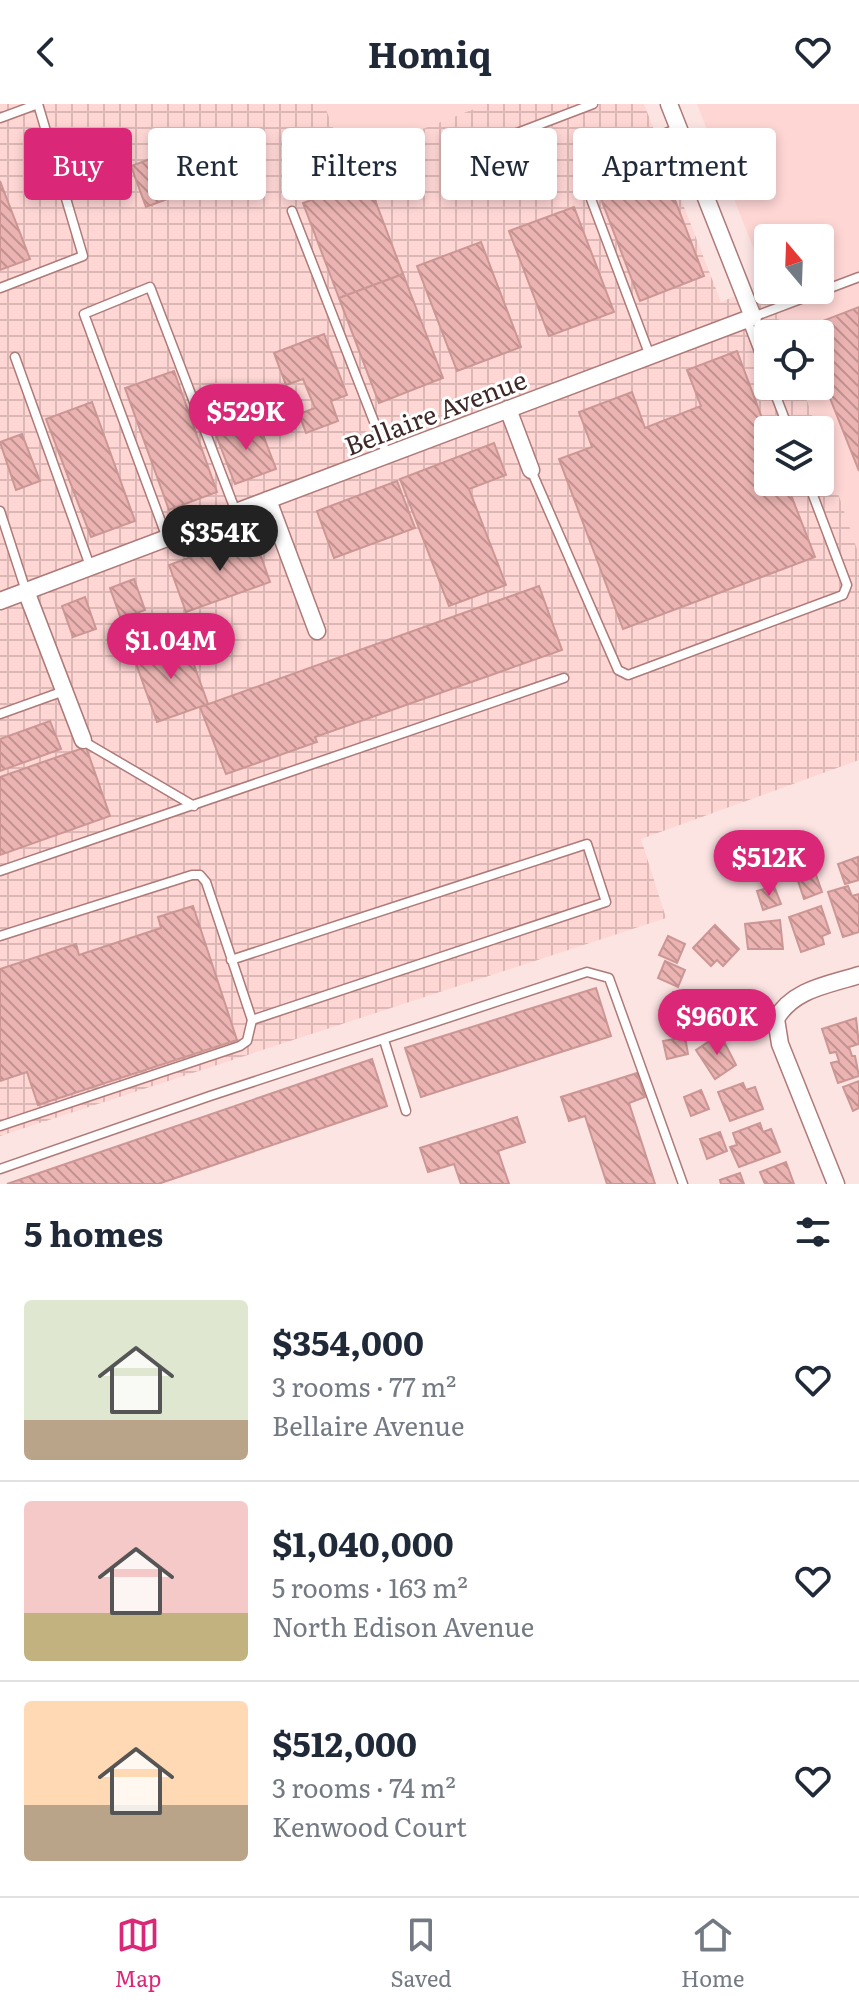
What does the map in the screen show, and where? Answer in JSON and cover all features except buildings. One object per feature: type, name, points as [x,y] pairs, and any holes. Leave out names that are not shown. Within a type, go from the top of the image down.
[{"type":"street","points":[[669,104],[679,128]]},
{"type":"street","points":[[706,200],[750,318]]},
{"type":"street","name":"Bellaire Avenue","points":[[0,601],[750,318]]},
{"type":"street","points":[[508,409],[531,470]]},
{"type":"street","points":[[268,500],[317,631]]},
{"type":"street","points":[[26,591],[83,740]]},
{"type":"street","points":[[836,1184],[780,1044],[776,1019],[789,1001],[800,994],[859,975]]},
{"type":"lane","points":[[0,118],[38,104],[83,256],[0,288]]},
{"type":"lane","points":[[530,128],[593,104]]},
{"type":"lane","points":[[591,200],[650,356]]},
{"type":"lane","points":[[292,211],[387,455]]},
{"type":"lane","points":[[754,331],[750,318],[859,277]]},
{"type":"lane","points":[[167,539],[84,314],[150,287],[236,512]]},
{"type":"lane","points":[[15,357],[90,567]]},
{"type":"lane","points":[[531,470],[618,670],[628,675],[843,595],[847,585],[813,496]]},
{"type":"lane","points":[[0,511],[26,591]]},
{"type":"lane","points":[[0,871],[564,678]]},
{"type":"lane","points":[[0,714],[64,691]]},
{"type":"lane","points":[[83,740],[194,806]]},
{"type":"lane","points":[[231,960],[587,844],[606,902],[252,1020]]},
{"type":"lane","points":[[0,936],[200,875],[206,882],[252,1020],[247,1041],[240,1046],[0,1126]]},
{"type":"lane","points":[[0,1169],[587,972],[609,978],[683,1184]]},
{"type":"lane","points":[[384,1040],[406,1111]]},
{"type":"shaded area","points":[[0,104],[324,104],[333,128],[282,128],[282,200],[425,200],[425,128],[487,104],[644,104],[653,128],[573,128],[573,200],[681,200],[721,302],[754,288],[754,304],[774,304],[779,320],[754,320],[754,400],[807,400],[812,416],[754,416],[754,496],[834,496],[834,481],[859,555],[859,760],[641,839],[666,918],[0,1136]]},
{"type":"shaded area","points":[[324,104],[487,104],[425,128],[333,128]]},
{"type":"shaded area","points":[[697,104],[859,104],[859,555],[834,481],[834,416],[812,416],[807,400],[834,400],[834,320],[779,320],[774,304],[834,304],[834,224],[754,224],[754,250],[734,200],[776,200],[776,128],[706,128]]}]
